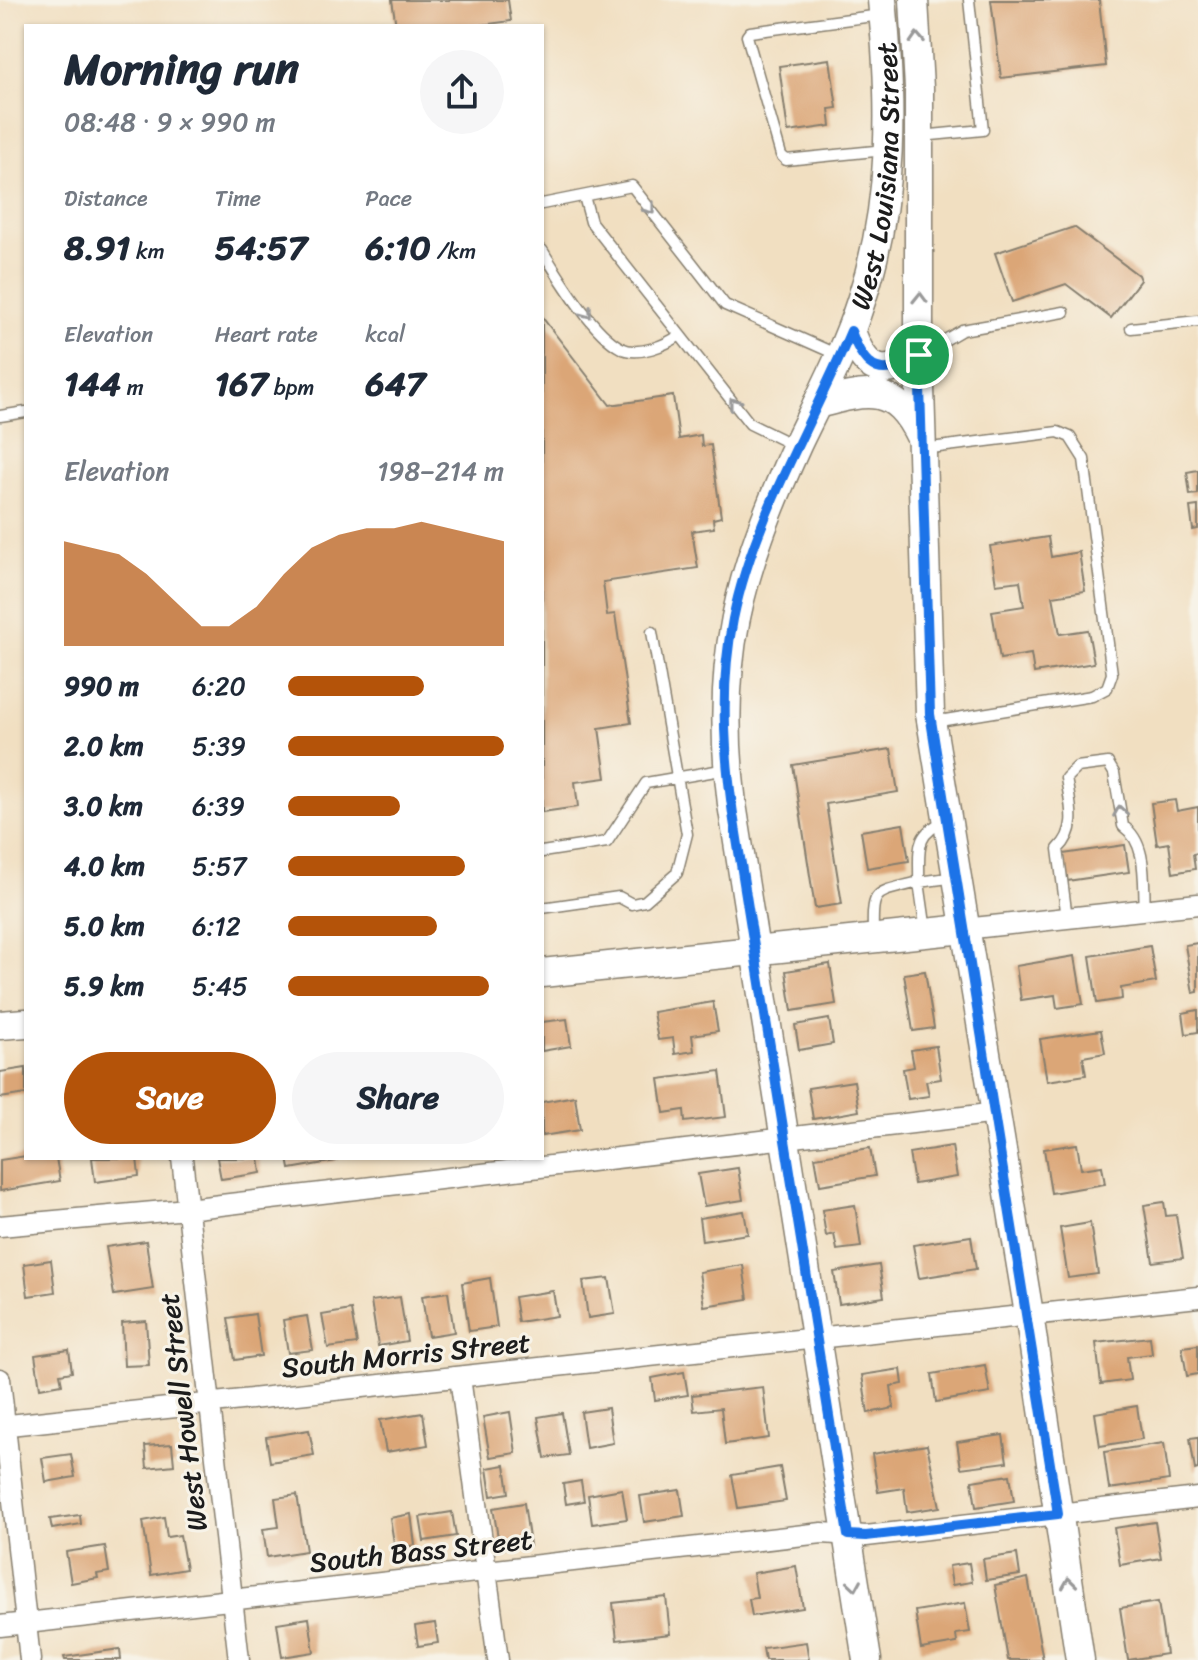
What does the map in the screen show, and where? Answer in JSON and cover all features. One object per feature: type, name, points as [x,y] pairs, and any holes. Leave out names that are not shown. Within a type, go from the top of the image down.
[{"type":"main road","points":[[914,0],[920,136],[921,444],[931,722],[1029,1314],[1080,1660]]},
{"type":"main road","name":"West Louisiana Street","points":[[867,1660],[728,769],[725,693],[733,619],[756,543],[846,344],[881,226],[889,150],[882,8]]},
{"type":"main road","points":[[846,344],[877,369],[897,369],[919,355]]},
{"type":"main road","points":[[817,404],[847,396],[881,395],[905,409],[921,444]]},
{"type":"main road","points":[[544,973],[964,929]]},
{"type":"main road","points":[[0,1025],[24,1023]]},
{"type":"street","points":[[964,929],[1198,904]]},
{"type":"street","points":[[0,1226],[187,1209],[997,1113]]},
{"type":"street","name":"West Howell Street","points":[[182,1160],[239,1660]]},
{"type":"street","name":"South Morris Street","points":[[3,1426],[1198,1297]]},
{"type":"street","points":[[460,1377],[498,1660]]},
{"type":"street","points":[[0,1379],[30,1660]]},
{"type":"street","name":"South Bass Street","points":[[0,1626],[822,1533],[866,1536],[1198,1498]]},
{"type":"lane","points":[[920,136],[983,130],[969,0]]},
{"type":"lane","points":[[882,8],[750,32],[747,36],[781,155],[786,160],[889,150]]},
{"type":"lane","points":[[544,204],[632,186],[725,305],[846,344]]},
{"type":"lane","points":[[584,196],[591,222],[750,424],[797,447]]},
{"type":"lane","points":[[544,253],[593,321],[623,350],[649,349],[680,335]]},
{"type":"lane","points":[[919,355],[962,330],[1064,312]]},
{"type":"lane","points":[[1131,328],[1198,321]]},
{"type":"lane","points":[[0,416],[24,412]]},
{"type":"lane","points":[[921,444],[1058,432],[1070,437],[1084,459],[1112,674],[1107,688],[1092,696],[931,722]]},
{"type":"lane","points":[[544,908],[619,897],[632,904],[645,901],[677,873],[687,834],[652,632]]},
{"type":"lane","points":[[1067,918],[1058,849],[1067,840],[1073,822],[1066,778],[1077,767],[1108,763],[1114,773],[1123,826],[1134,834],[1141,851],[1145,910]]},
{"type":"lane","points":[[544,852],[607,842],[646,783],[728,769]]},
{"type":"lane","points":[[926,933],[919,882],[921,837],[927,829],[946,820]]},
{"type":"lane","points":[[873,939],[872,900],[877,894],[919,882],[956,877]]},
{"type":"building","points":[[392,0],[508,0],[511,21],[489,24],[396,24]]},
{"type":"building","points":[[991,0],[1099,0],[1106,66],[1001,78]]},
{"type":"building","points":[[830,59],[837,108],[829,109],[831,126],[788,132],[779,66]]},
{"type":"building","points":[[1074,227],[1138,275],[1140,280],[1111,318],[1066,284],[1012,302],[995,253]]},
{"type":"building","points":[[544,320],[610,405],[673,396],[679,439],[701,435],[702,446],[711,445],[721,517],[713,519],[714,528],[692,531],[698,568],[603,582],[607,615],[615,614],[631,723],[599,728],[606,778],[575,782],[578,807],[544,812]]},
{"type":"building","points":[[1198,470],[1198,494],[1190,495],[1187,472]]},
{"type":"building","points":[[1198,506],[1198,529],[1193,530],[1190,507]]},
{"type":"building","points":[[1048,537],[1051,557],[1079,552],[1085,591],[1053,596],[1060,634],[1088,630],[1094,663],[1034,673],[1031,654],[1000,659],[992,611],[1024,606],[1020,581],[996,584],[990,546]]},
{"type":"building","points":[[891,749],[898,792],[826,804],[842,904],[815,908],[793,765]]},
{"type":"building","points":[[1175,800],[1177,811],[1198,807],[1198,853],[1193,854],[1195,869],[1173,873],[1169,843],[1157,845],[1151,803]]},
{"type":"building","points":[[903,824],[909,861],[867,868],[861,831]]},
{"type":"building","points":[[1125,845],[1129,872],[1067,881],[1063,854]]},
{"type":"building","points":[[1198,943],[1198,992],[1193,993],[1185,945]]},
{"type":"building","points":[[1150,946],[1156,982],[1121,988],[1122,999],[1097,1003],[1090,956]]},
{"type":"building","points":[[1075,956],[1083,1004],[1057,1008],[1055,995],[1021,1000],[1016,966]]},
{"type":"building","points":[[830,964],[836,1004],[792,1011],[786,971]]},
{"type":"building","points":[[925,971],[934,1028],[913,1031],[904,974]]},
{"type":"building","points":[[713,1002],[718,1031],[692,1035],[694,1051],[675,1054],[673,1038],[658,1040],[653,1012]]},
{"type":"building","points":[[1198,1010],[1198,1032],[1186,1034],[1183,1013]]},
{"type":"building","points":[[567,1019],[571,1046],[544,1051],[544,1022]]},
{"type":"building","points":[[829,1019],[833,1044],[799,1050],[795,1025]]},
{"type":"building","points":[[1101,1030],[1105,1053],[1083,1057],[1086,1075],[1047,1081],[1040,1039]]},
{"type":"building","points":[[936,1046],[941,1079],[926,1081],[929,1096],[908,1099],[903,1069],[914,1067],[911,1050]]},
{"type":"building","points":[[24,1068],[24,1094],[0,1098],[0,1072]]},
{"type":"building","points":[[720,1071],[726,1117],[685,1122],[684,1110],[664,1113],[659,1079]]},
{"type":"building","points":[[854,1081],[859,1111],[813,1119],[808,1088]]},
{"type":"building","points":[[575,1096],[580,1130],[544,1136],[544,1102]]},
{"type":"building","points":[[1077,1144],[1081,1169],[1102,1166],[1105,1184],[1051,1193],[1044,1149]]},
{"type":"building","points":[[952,1146],[957,1177],[914,1184],[909,1153]]},
{"type":"building","points":[[870,1148],[875,1176],[820,1185],[815,1157]]},
{"type":"building","points":[[24,1156],[24,1160],[56,1160],[60,1181],[0,1191],[0,1160]]},
{"type":"building","points":[[92,1160],[137,1160],[139,1176],[95,1182]]},
{"type":"building","points":[[217,1160],[259,1160],[261,1173],[221,1179]]},
{"type":"building","points":[[288,1160],[336,1161],[290,1169]]},
{"type":"building","points":[[738,1168],[743,1200],[704,1206],[698,1174]]},
{"type":"building","points":[[1164,1202],[1166,1216],[1176,1215],[1183,1258],[1153,1262],[1144,1205]]},
{"type":"building","points":[[855,1205],[861,1247],[837,1250],[834,1234],[826,1236],[822,1210]]},
{"type":"building","points":[[744,1211],[748,1234],[702,1241],[699,1218]]},
{"type":"building","points":[[1090,1223],[1098,1274],[1068,1278],[1060,1228]]},
{"type":"building","points":[[971,1236],[976,1269],[919,1278],[913,1245]]},
{"type":"building","points":[[146,1241],[153,1289],[114,1295],[106,1247]]},
{"type":"building","points":[[51,1260],[55,1292],[28,1296],[24,1264]]},
{"type":"building","points":[[743,1265],[748,1299],[704,1306],[699,1272]]},
{"type":"building","points":[[879,1265],[884,1297],[839,1304],[834,1272]]},
{"type":"building","points":[[490,1278],[497,1327],[469,1331],[462,1283]]},
{"type":"building","points":[[609,1278],[615,1314],[588,1318],[583,1281]]},
{"type":"building","points":[[553,1291],[557,1316],[518,1322],[514,1297]]},
{"type":"building","points":[[448,1292],[454,1332],[428,1336],[422,1296]]},
{"type":"building","points":[[400,1297],[407,1341],[378,1346],[371,1301]]},
{"type":"building","points":[[351,1310],[357,1344],[328,1348],[322,1315]]},
{"type":"building","points":[[255,1314],[261,1356],[235,1360],[228,1318]]},
{"type":"building","points":[[307,1316],[313,1350],[288,1353],[283,1320]]},
{"type":"building","points":[[146,1321],[149,1365],[124,1366],[122,1323]]},
{"type":"building","points":[[1150,1337],[1152,1354],[1127,1357],[1130,1380],[1101,1384],[1096,1343]]},
{"type":"building","points":[[1198,1345],[1198,1374],[1187,1376],[1182,1347]]},
{"type":"building","points":[[69,1350],[72,1372],[60,1374],[62,1384],[40,1388],[35,1355]]},
{"type":"building","points":[[985,1365],[990,1393],[936,1402],[932,1374]]},
{"type":"building","points":[[901,1369],[903,1384],[891,1386],[894,1408],[868,1413],[862,1375]]},
{"type":"building","points":[[684,1372],[688,1395],[655,1400],[652,1378]]},
{"type":"building","points":[[763,1387],[769,1438],[725,1444],[721,1408],[694,1411],[692,1395]]},
{"type":"building","points":[[1137,1406],[1142,1439],[1100,1446],[1095,1413]]},
{"type":"building","points":[[608,1408],[613,1443],[586,1448],[581,1412]]},
{"type":"building","points":[[510,1412],[516,1453],[490,1457],[483,1417]]},
{"type":"building","points":[[423,1413],[428,1445],[386,1452],[380,1420]]},
{"type":"building","points":[[562,1413],[569,1455],[545,1458],[538,1417]]},
{"type":"building","points":[[309,1430],[314,1455],[270,1462],[266,1437]]},
{"type":"building","points":[[1003,1435],[1007,1462],[961,1468],[957,1442]]},
{"type":"building","points":[[1198,1437],[1198,1469],[1195,1470],[1190,1438]]},
{"type":"building","points":[[1164,1443],[1169,1480],[1109,1489],[1104,1452]]},
{"type":"building","points":[[172,1444],[174,1465],[147,1468],[145,1446]]},
{"type":"building","points":[[927,1445],[940,1507],[907,1512],[904,1488],[878,1492],[872,1454]]},
{"type":"building","points":[[71,1454],[75,1477],[46,1482],[42,1458]]},
{"type":"building","points":[[505,1465],[509,1493],[491,1496],[487,1468]]},
{"type":"building","points":[[780,1467],[786,1501],[738,1508],[732,1475]]},
{"type":"building","points":[[1010,1475],[1014,1501],[976,1507],[972,1481]]},
{"type":"building","points":[[581,1481],[584,1501],[566,1504],[563,1484]]},
{"type":"building","points":[[622,1489],[627,1519],[592,1524],[588,1495]]},
{"type":"building","points":[[680,1490],[684,1516],[644,1522],[640,1496]]},
{"type":"building","points":[[297,1495],[306,1551],[267,1557],[263,1529],[279,1527],[275,1498]]},
{"type":"building","points":[[524,1503],[530,1545],[500,1549],[493,1508]]},
{"type":"building","points":[[452,1512],[456,1536],[424,1541],[420,1517]]},
{"type":"building","points":[[411,1514],[415,1545],[395,1549],[390,1518]]},
{"type":"building","points":[[80,1515],[81,1524],[52,1529],[50,1519]]},
{"type":"building","points":[[164,1517],[167,1537],[180,1535],[186,1569],[151,1575],[143,1521]]},
{"type":"building","points":[[1155,1522],[1161,1558],[1120,1565],[1114,1528]]},
{"type":"building","points":[[105,1546],[109,1572],[97,1574],[98,1578],[71,1583],[66,1552]]},
{"type":"building","points":[[1017,1554],[1020,1575],[986,1580],[983,1559]]},
{"type":"building","points":[[969,1563],[972,1582],[952,1585],[949,1566]]},
{"type":"building","points":[[796,1566],[803,1608],[752,1616],[749,1599],[757,1598],[753,1573]]},
{"type":"building","points":[[1028,1578],[1043,1660],[1008,1660],[995,1585]]},
{"type":"building","points":[[666,1597],[670,1634],[617,1640],[613,1603]]},
{"type":"building","points":[[1158,1602],[1166,1654],[1128,1660],[1120,1608]]},
{"type":"building","points":[[965,1603],[970,1632],[956,1634],[957,1643],[921,1649],[915,1611]]},
{"type":"building","points":[[309,1618],[314,1652],[282,1657],[277,1623]]},
{"type":"building","points":[[435,1623],[438,1643],[418,1646],[415,1626]]},
{"type":"building","points":[[806,1642],[809,1660],[765,1660],[763,1648]]},
{"type":"building","points":[[120,1649],[121,1660],[65,1660],[64,1657]]},
{"type":"route","points":[[851,331],[862,357],[877,369],[897,369],[919,355],[930,714],[997,1113],[1058,1514],[866,1536],[848,1535],[732,804],[725,693],[733,619],[746,572],[768,513],[851,331]]}]
